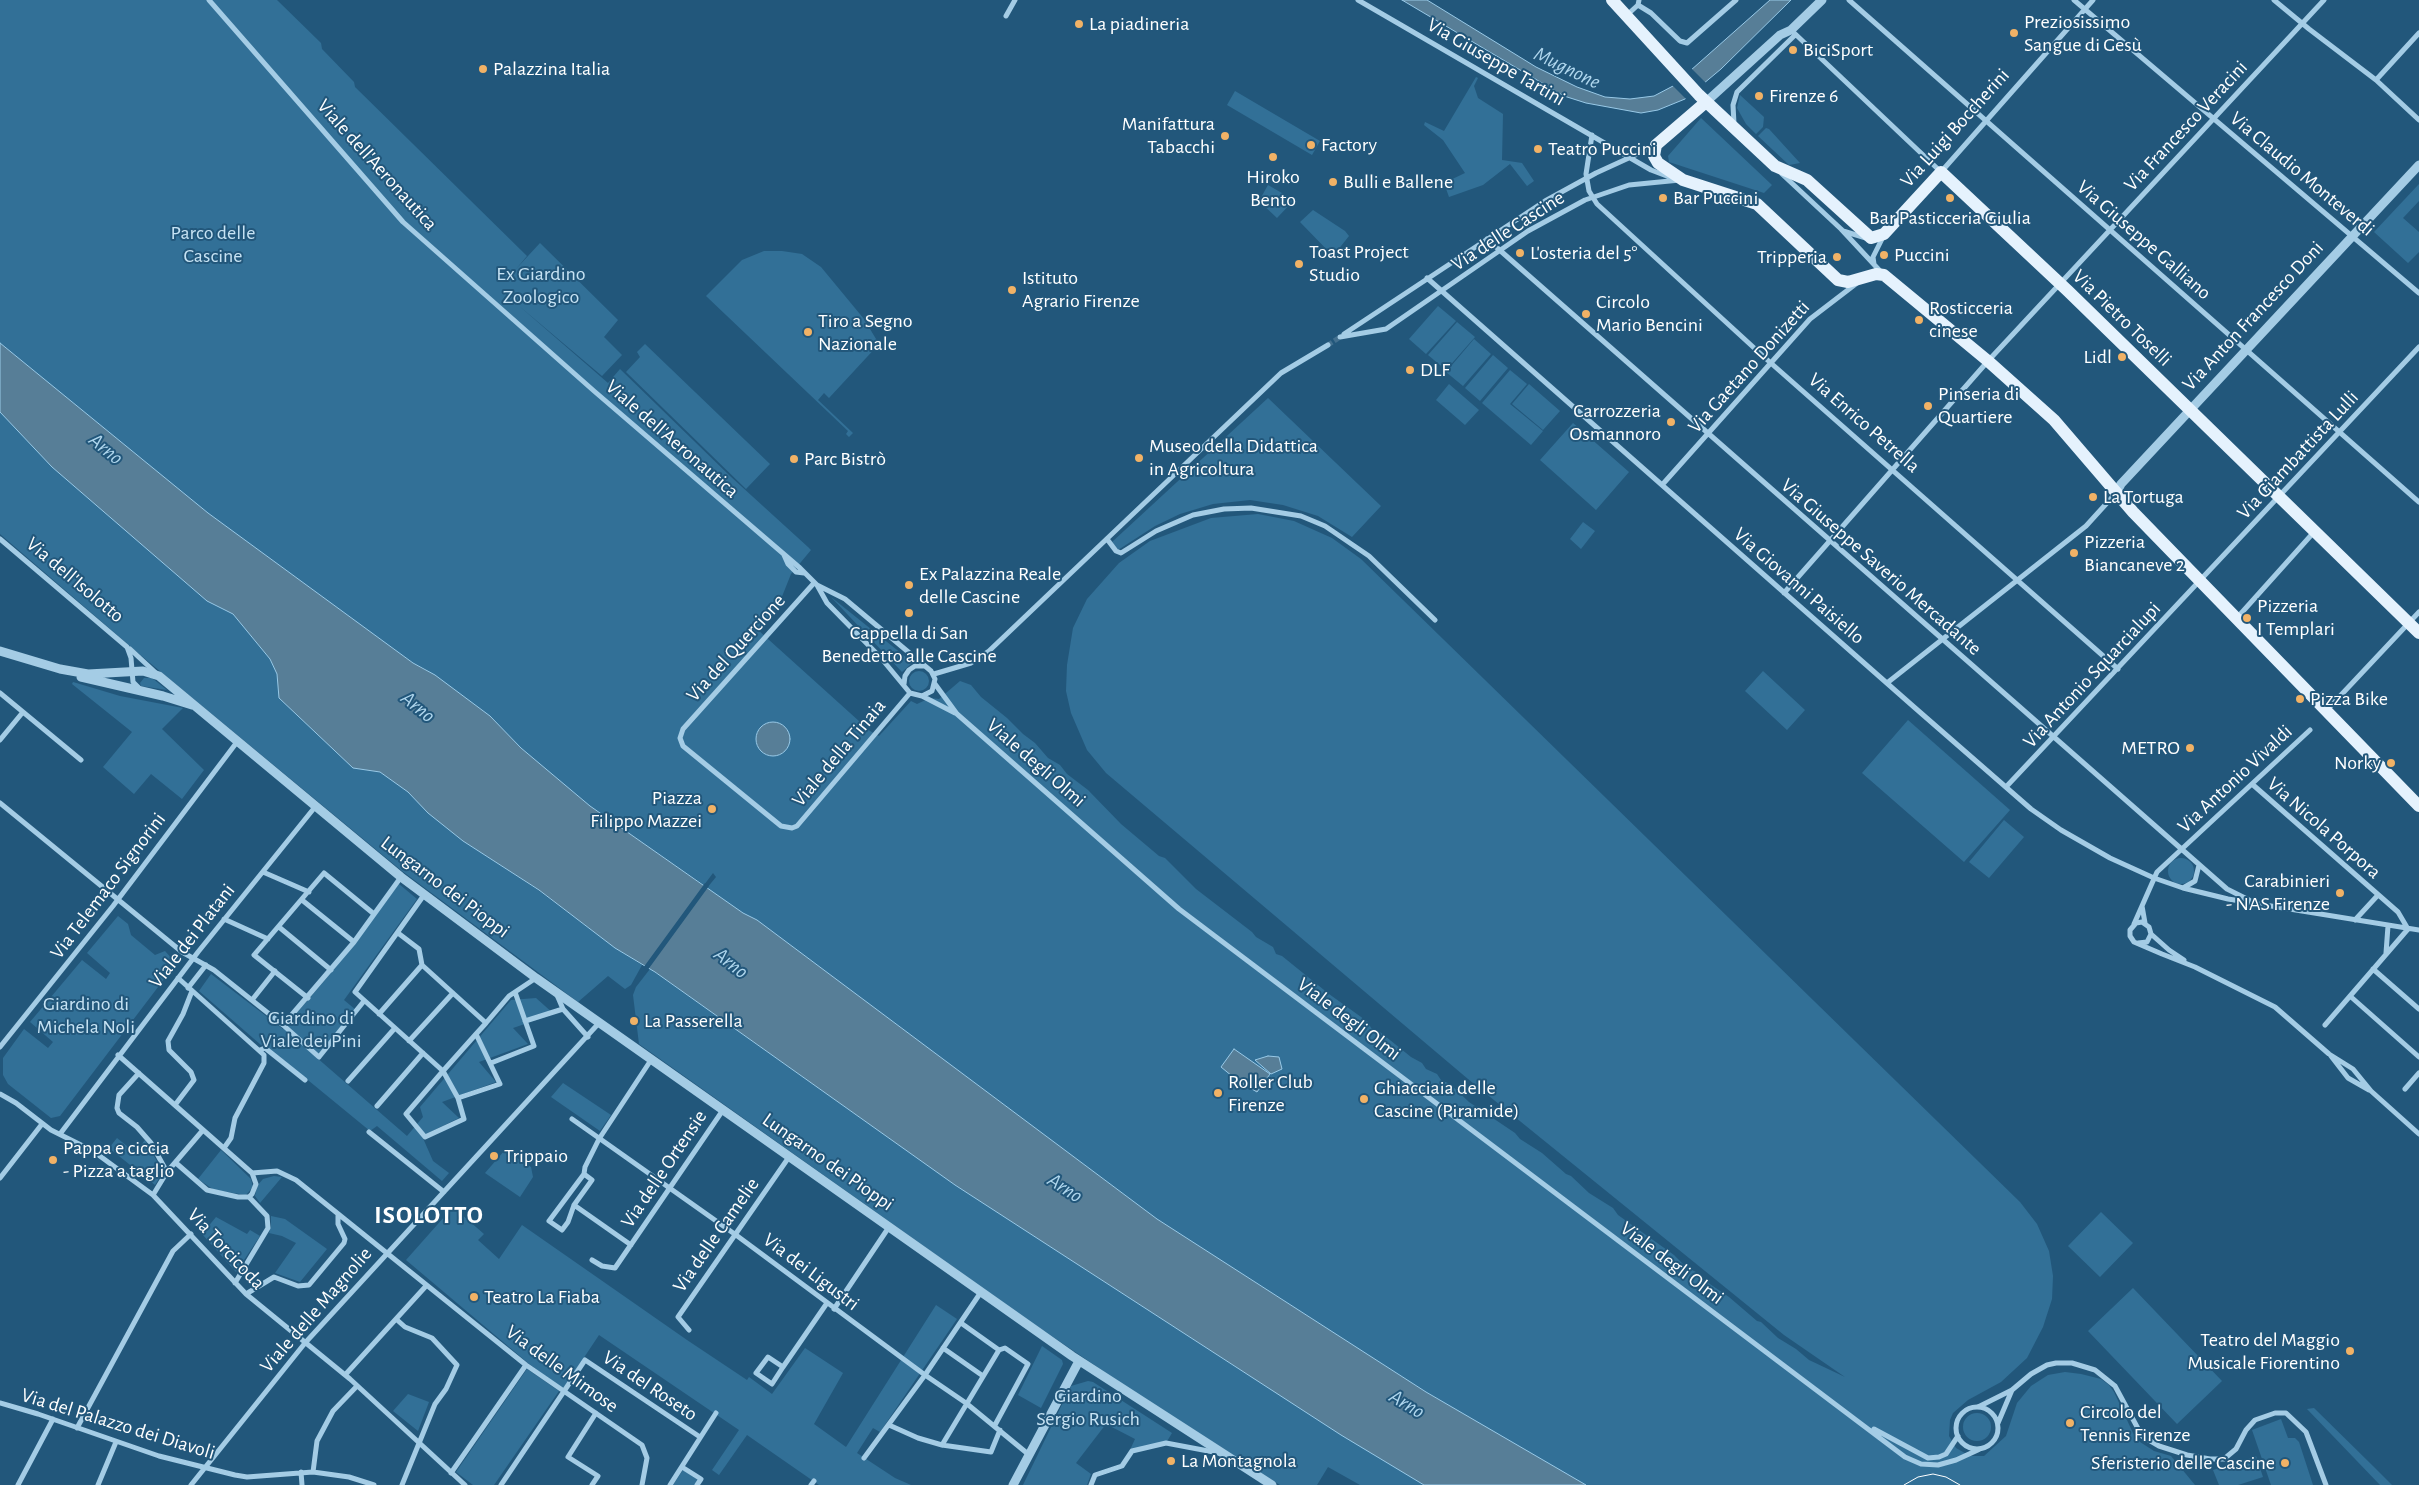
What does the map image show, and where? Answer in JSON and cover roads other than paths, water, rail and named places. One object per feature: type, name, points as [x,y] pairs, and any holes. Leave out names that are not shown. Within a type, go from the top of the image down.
[{"type":"main road","points":[[1612,0],[1703,98],[1775,166],[1807,180],[1871,238],[1884,234]]},
{"type":"main road","points":[[1703,98],[1656,145],[1654,156],[1658,163],[1683,180],[1757,204],[1838,280],[1848,282],[1865,278],[1878,274],[1879,270],[1988,361],[2054,420],[2089,458],[2116,493],[2199,582],[2419,806]]},
{"type":"main road","name":"Via Luigi Boccherini","points":[[1884,234],[1941,172]]},
{"type":"main road","name":"Via Pietro Toselli","points":[[1941,172],[2190,410],[2419,633]]},
{"type":"street","name":"Viale dell'Aeronautica","points":[[209,0],[403,222],[783,555],[796,572],[804,573],[816,584]]},
{"type":"street","points":[[1006,16],[1015,0]]},
{"type":"street","name":"Via Giuseppe Tartini","points":[[1358,0],[1631,157],[1657,174],[1683,180]]},
{"type":"street","points":[[1626,16],[1638,3],[1652,13],[1680,41],[1687,42],[1736,0]]},
{"type":"street","points":[[1736,130],[1732,107],[1737,92],[1822,0]]},
{"type":"street","name":"Via Giuseppe Galliano","points":[[1849,0],[1985,122],[2419,502]]},
{"type":"street","name":"Via Claudio Monteverdi","points":[[2074,0],[2419,293]]},
{"type":"street","name":"Via Luigi Boccherini","points":[[1941,172],[2093,0]]},
{"type":"street","points":[[2274,0],[2302,24],[2376,80],[2419,120]]},
{"type":"street","name":"Via Francesco Veracini","points":[[1784,593],[1988,361],[2324,0]]},
{"type":"street","points":[[1703,98],[1780,35],[1793,33]]},
{"type":"street","name":"Via Pietro Toselli","points":[[1793,33],[1941,172]]},
{"type":"street","points":[[2376,80],[2419,33]]},
{"type":"street","points":[[1592,135],[1586,178],[1592,197]]},
{"type":"street","name":"Via delle Cascine","points":[[1656,145],[1544,200],[1340,337],[1382,330],[1553,216],[1592,197],[1623,187],[1650,182],[1683,180]]},
{"type":"street","name":"Via Anton Francesco Doni","points":[[2116,493],[2120,484],[2419,165]]},
{"type":"street","points":[[1775,166],[1841,229],[1879,270]]},
{"type":"street","name":"Via Enrico Petrella","points":[[1592,197],[1599,206],[1771,362],[2118,669]]},
{"type":"street","points":[[1841,229],[1857,236],[1871,238]]},
{"type":"street","points":[[1879,270],[1873,257],[1884,234]]},
{"type":"street","name":"Via Giuseppe Saverio Mercadante","points":[[1487,239],[1707,435],[2181,850],[2232,893],[2264,904]]},
{"type":"street","name":"Via delle Cascine","points":[[1427,278],[1441,292]]},
{"type":"street","name":"Via Gaetano Donizetti","points":[[1662,485],[1810,319],[1865,278]]},
{"type":"street","name":"Via Giovanni Paisiello","points":[[1441,292],[2039,815],[2100,853],[2154,878],[2183,888],[2228,899],[2264,904]]},
{"type":"street","points":[[816,584],[845,598],[934,674],[948,672],[977,661],[1268,384],[1281,373],[1328,346]]},
{"type":"street","name":"Via Giambattista Lulli","points":[[2199,582],[2419,347]]},
{"type":"street","points":[[1887,683],[2086,526],[2116,493]]},
{"type":"street","points":[[1107,539],[1116,552],[1122,552],[1156,530],[1194,515],[1224,510],[1251,508],[1301,516],[1325,526],[1369,556],[1435,620]]},
{"type":"street","points":[[2236,619],[2315,532]]},
{"type":"street","name":"Via dell'Isolotto","points":[[0,539],[315,807]]},
{"type":"street","name":"Via Antonio Squarcialupi","points":[[2006,787],[2199,582]]},
{"type":"street","points":[[816,584],[827,603],[882,658],[910,693],[922,696],[929,693],[935,684],[934,674]]},
{"type":"street","name":"Via del Quercione","points":[[789,828],[781,826],[688,750],[681,742],[681,735],[816,584]]},
{"type":"street","points":[[2326,711],[2410,624],[2419,612]]},
{"type":"street","name":"Via dell'Isolotto","points":[[127,647],[136,686],[151,693]]},
{"type":"street","points":[[0,651],[60,669],[95,674],[132,671]]},
{"type":"street","points":[[904,684],[905,676],[909,670],[916,666],[923,666]]},
{"type":"street","name":"Via dell'Isolotto","points":[[60,669],[95,681],[151,693],[197,707]]},
{"type":"street","name":"Via dell'Isolotto","points":[[132,671],[151,672],[159,676]]},
{"type":"street","name":"Viale degli Olmi","points":[[935,684],[957,714],[1179,909],[1905,1457],[1921,1464],[1947,1464],[1980,1449]]},
{"type":"street","name":"Viale della Tinaia","points":[[789,828],[797,826],[910,693]]},
{"type":"street","points":[[0,694],[81,760]]},
{"type":"street","name":"Viale degli Olmi","points":[[922,696],[957,714]]},
{"type":"street","points":[[0,740],[23,712]]},
{"type":"street","name":"Via Antonio Vivaldi","points":[[2181,850],[2310,730]]},
{"type":"street","name":"Via Telemaco Signorini","points":[[0,1047],[52,984],[237,742]]},
{"type":"street","name":"Via Nicola Porpora","points":[[2252,784],[2398,912],[2408,929]]},
{"type":"street","points":[[0,804],[192,959],[206,965],[252,1000],[319,1057],[364,1001]]},
{"type":"street","name":"Viale dei Platani","points":[[60,1134],[192,959],[315,807]]},
{"type":"street","name":"Lungarno dei Pioppi","points":[[315,807],[424,895],[600,1024],[1079,1361],[1272,1485]]},
{"type":"street","points":[[2181,850],[2154,878],[2130,930],[2130,936],[2138,944],[2195,967],[2275,1007],[2329,1054],[2353,1069],[2371,1091],[2419,1134]]},
{"type":"street","points":[[2183,888],[2195,881],[2199,864]]},
{"type":"street","points":[[262,872],[309,892]]},
{"type":"street","points":[[308,998],[254,955],[324,873],[374,914]]},
{"type":"street","points":[[283,1025],[332,970],[401,877]]},
{"type":"street","name":"Via Nicola Porpora","points":[[2355,920],[2378,894]]},
{"type":"street","points":[[424,895],[355,992],[443,1072],[458,1098],[464,1119],[425,1137],[406,1114],[443,1072],[476,1034],[515,992],[536,978]]},
{"type":"street","points":[[302,900],[354,942]]},
{"type":"street","points":[[2264,904],[2419,930]]},
{"type":"street","points":[[2142,905],[2145,923],[2149,927],[2151,934],[2169,950],[2195,967]]},
{"type":"street","points":[[224,919],[268,939]]},
{"type":"street","points":[[2134,924],[2145,923]]},
{"type":"street","points":[[2386,954],[2388,926]]},
{"type":"street","points":[[279,927],[332,970]]},
{"type":"street","points":[[2324,1025],[2408,929]]},
{"type":"street","points":[[398,933],[419,949],[422,965],[486,1023]]},
{"type":"street","points":[[2138,944],[2147,942],[2151,934]]},
{"type":"street","points":[[175,1105],[194,1080],[191,1072],[169,1050],[168,1041],[183,1014],[190,989],[206,965]]},
{"type":"street","points":[[379,1014],[422,965]]},
{"type":"street","points":[[2373,969],[2419,1009]]},
{"type":"street","points":[[252,1000],[275,971]]},
{"type":"street","points":[[178,978],[264,1055],[264,1063],[235,1118],[231,1138],[224,1148]]},
{"type":"street","points":[[491,1063],[534,1046],[515,992]]},
{"type":"street","points":[[556,992],[563,1009],[588,1037]]},
{"type":"street","points":[[409,1041],[453,993]]},
{"type":"street","points":[[2350,996],[2419,1057]]},
{"type":"street","points":[[525,1021],[563,1009]]},
{"type":"street","name":"Viale delle Magnolie","points":[[191,1485],[305,1342],[600,1024]]},
{"type":"street","points":[[348,1081],[395,1028]]},
{"type":"street","points":[[458,1098],[500,1084],[476,1034]]},
{"type":"street","points":[[260,1050],[265,1048],[305,1080]]},
{"type":"street","points":[[377,1106],[423,1053]]},
{"type":"street","points":[[2329,1054],[2348,1078],[2371,1091]]},
{"type":"street","points":[[118,1055],[252,1173],[256,1184],[249,1197]]},
{"type":"street","points":[[584,1174],[592,1180],[574,1205],[568,1222],[562,1230],[549,1222],[584,1174],[585,1167],[599,1139],[651,1060]]},
{"type":"street","points":[[139,1073],[119,1095],[117,1108],[123,1117],[138,1127],[151,1143],[167,1172]]},
{"type":"street","points":[[2405,1089],[2419,1073]]},
{"type":"street","name":"Via Torcicoda","points":[[0,1094],[16,1103],[42,1124],[93,1151],[153,1195],[246,1294],[345,1375],[465,1485]]},
{"type":"street","name":"Via delle Ortensie","points":[[592,1260],[602,1266],[615,1268],[723,1110]]},
{"type":"street","name":"Via dei Ligustri","points":[[572,1119],[670,1187],[834,1309],[966,1403],[1028,1454]]},
{"type":"street","points":[[0,1178],[42,1124]]},
{"type":"street","points":[[153,1195],[167,1172],[203,1130]]},
{"type":"street","points":[[369,1132],[444,1192]]},
{"type":"street","name":"Via delle Camelie","points":[[690,1330],[678,1317],[789,1157]]},
{"type":"street","points":[[176,1163],[209,1191],[249,1197],[267,1216],[268,1228],[235,1283]]},
{"type":"street","name":"Via delle Mimose","points":[[252,1173],[266,1171],[282,1173],[296,1180],[386,1254],[526,1364],[642,1445],[647,1458],[642,1485]]},
{"type":"street","name":"Via delle Ortensie","points":[[574,1205],[631,1245]]},
{"type":"street","points":[[246,1294],[274,1277],[298,1286],[309,1286],[344,1243],[345,1239],[338,1224],[338,1215]]},
{"type":"street","points":[[834,1309],[889,1227]]},
{"type":"street","points":[[77,1428],[173,1251],[191,1234]]},
{"type":"street","points":[[345,1375],[426,1286]]},
{"type":"street","points":[[864,1458],[925,1375],[982,1292]]},
{"type":"street","points":[[783,1367],[768,1357],[756,1373],[772,1384],[826,1303]]},
{"type":"street","points":[[396,1319],[405,1327],[432,1338],[457,1365],[446,1390],[435,1404],[402,1485]]},
{"type":"street","points":[[960,1323],[999,1350]]},
{"type":"street","points":[[943,1348],[983,1376]]},
{"type":"street","points":[[942,1445],[999,1350],[1005,1348],[1028,1364],[995,1425]]},
{"type":"street","name":"Via del Roseto","points":[[564,1392],[585,1360],[700,1437],[716,1413]]},
{"type":"street","points":[[1013,1485],[1079,1361]]},
{"type":"street","points":[[2012,1390],[1997,1424],[1995,1438],[1989,1445],[1980,1449],[1969,1448],[1958,1436],[1956,1423],[1960,1415],[2012,1390],[2038,1369],[2051,1364],[2067,1363],[2088,1368],[2106,1378],[2119,1391],[2134,1424],[2142,1436],[2159,1446],[2200,1458],[2220,1460],[2227,1457],[2238,1446],[2246,1430],[2255,1420],[2275,1412],[2286,1413],[2306,1432],[2326,1485]]},
{"type":"street","points":[[451,1473],[526,1364]]},
{"type":"street","points":[[313,1472],[316,1442],[332,1411],[357,1386]]},
{"type":"street","points":[[501,1485],[564,1392]]},
{"type":"street","name":"Via del Palazzo dei Diavoli","points":[[0,1403],[116,1442],[205,1468],[247,1476],[313,1472],[349,1477],[374,1485]]},
{"type":"street","points":[[1978,1407],[1991,1412],[1997,1424]]},
{"type":"street","points":[[592,1485],[598,1476],[568,1457],[596,1413]]},
{"type":"street","points":[[18,1485],[53,1420]]},
{"type":"street","name":"Viale degli Olmi","points":[[1856,1420],[1928,1458],[1939,1458],[1946,1454],[1958,1436]]},
{"type":"street","points":[[889,1424],[918,1438],[942,1445],[991,1452],[1000,1430]]},
{"type":"street","points":[[670,1485],[700,1437]]},
{"type":"street","points":[[98,1485],[116,1442]]},
{"type":"street","points":[[1091,1485],[1095,1475],[1122,1466],[1132,1450],[1166,1443],[1223,1453]]},
{"type":"street","points":[[682,1467],[701,1479],[697,1485]]},
{"type":"street","points":[[301,1472],[302,1485]]},
{"type":"water","points":[[1402,0],[1427,0],[1536,67],[1577,87],[1605,97],[1630,99],[1654,96],[1673,86],[1770,0],[1791,0],[1721,69],[1685,99],[1658,110],[1641,113],[1586,103],[1564,96]]},
{"type":"water","name":"Arno","points":[[0,343],[208,513],[413,663],[435,675],[490,716],[521,748],[590,806],[743,913],[757,920],[1157,1219],[1426,1392],[1586,1485],[1424,1485],[1341,1435],[955,1185],[655,972],[615,948],[539,890],[463,841],[428,813],[408,792],[380,772],[353,768],[279,698],[277,674],[270,659],[233,614],[207,601],[52,467],[0,412]]},
{"type":"water","points":[[773,722],[780,723],[785,727],[789,732],[789,746],[785,751],[780,755],[773,756],[766,755],[761,751],[757,746],[756,739],[757,732],[761,727],[766,723]]},
{"type":"water","points":[[1234,1049],[1270,1074],[1257,1092],[1238,1081],[1221,1067]]},
{"type":"water","points":[[1268,1056],[1279,1057],[1282,1069],[1271,1074],[1255,1060]]},
{"type":"tunnel","points":[[1328,345],[1340,337]]},
{"type":"tram line","points":[[1904,1485],[1918,1477],[1933,1474],[1946,1477],[1960,1485]]},
{"type":"place","name":"La piadineria","points":[[1079,24]]},
{"type":"place","name":"Preziosissimo Sangue di Gesù","points":[[2014,33]]},
{"type":"place","name":"BiciSport","points":[[1793,50]]},
{"type":"place","name":"Palazzina Italia","points":[[483,69]]},
{"type":"place","name":"Firenze 6","points":[[1759,96]]},
{"type":"place","name":"Manifattura Tabacchi","points":[[1225,136]]},
{"type":"place","name":"Factory","points":[[1311,145]]},
{"type":"place","name":"Teatro Puccini","points":[[1538,149]]},
{"type":"place","name":"Hiroko Bento","points":[[1273,157]]},
{"type":"place","name":"Bulli e Ballene","points":[[1333,182]]},
{"type":"place","name":"Bar Puccini","points":[[1663,198]]},
{"type":"place","name":"Bar Pasticceria Giulia","points":[[1950,198]]},
{"type":"place","name":"L'osteria del 5°","points":[[1520,253]]},
{"type":"place","name":"Puccini","points":[[1884,255]]},
{"type":"place","name":"Tripperia","points":[[1837,257]]},
{"type":"place","name":"Toast Project Studio","points":[[1299,264]]},
{"type":"place","name":"Istituto Agrario Firenze","points":[[1012,290]]},
{"type":"place","name":"Circolo Mario Bencini","points":[[1586,314]]},
{"type":"place","name":"Rosticceria cinese","points":[[1919,320]]},
{"type":"place","name":"Tiro a Segno Nazionale","points":[[808,332]]},
{"type":"place","name":"Lidl","points":[[2122,357]]},
{"type":"place","name":"DLF","points":[[1410,370]]},
{"type":"place","name":"Pinseria di Quartiere","points":[[1928,406]]},
{"type":"place","name":"Carrozzeria Osmannoro","points":[[1671,422]]},
{"type":"place","name":"Museo della Didattica in Agricoltura","points":[[1139,458]]},
{"type":"place","name":"Parc Bistrò","points":[[794,459]]},
{"type":"place","name":"La Tortuga","points":[[2093,497]]},
{"type":"place","name":"Pizzeria Biancaneve 2","points":[[2074,553]]},
{"type":"place","name":"Ex Palazzina Reale delle Cascine","points":[[909,585]]},
{"type":"place","name":"Cappella di San Benedetto alle Cascine","points":[[909,613]]},
{"type":"place","name":"Pizzeria I Templari","points":[[2247,618]]},
{"type":"place","name":"Pizza Bike","points":[[2300,699]]},
{"type":"place","name":"METRO","points":[[2190,748]]},
{"type":"place","name":"Norky","points":[[2391,763]]},
{"type":"place","name":"Piazza Filippo Mazzei","points":[[712,809]]},
{"type":"place","name":"Carabinieri - NAS Firenze","points":[[2340,893]]},
{"type":"place","name":"La Passerella","points":[[634,1021]]},
{"type":"place","name":"Roller Club Firenze","points":[[1218,1093]]},
{"type":"place","name":"Ghiacciaia delle Cascine (Piramide)","points":[[1364,1099]]},
{"type":"place","name":"Trippaio","points":[[494,1156]]},
{"type":"place","name":"Pappa e ciccia - Pizza a taglio","points":[[53,1160]]},
{"type":"place","name":"Teatro La Fiaba","points":[[474,1297]]},
{"type":"place","name":"Teatro del Maggio Musicale Fiorentino","points":[[2350,1351]]},
{"type":"place","name":"Circolo del Tennis Firenze","points":[[2070,1423]]},
{"type":"place","name":"La Montagnola","points":[[1171,1461]]},
{"type":"place","name":"Sferisterio delle Cascine","points":[[2285,1463]]},
{"type":"district","name":"ISOLOTTO","points":[[429,1215]]},
{"type":"water label","name":"Mugnone","points":[[1567,68]]},
{"type":"park label","name":"Parco delle Cascine","points":[[213,244]]},
{"type":"park label","name":"Ex Giardino Zoologico","points":[[541,286]]},
{"type":"park label","name":"Giardino di Michela Noli","points":[[86,1016]]},
{"type":"park label","name":"Giardino di Viale dei Pini","points":[[311,1030]]},
{"type":"park label","name":"Giardino Sergio Rusich","points":[[1088,1408]]}]
